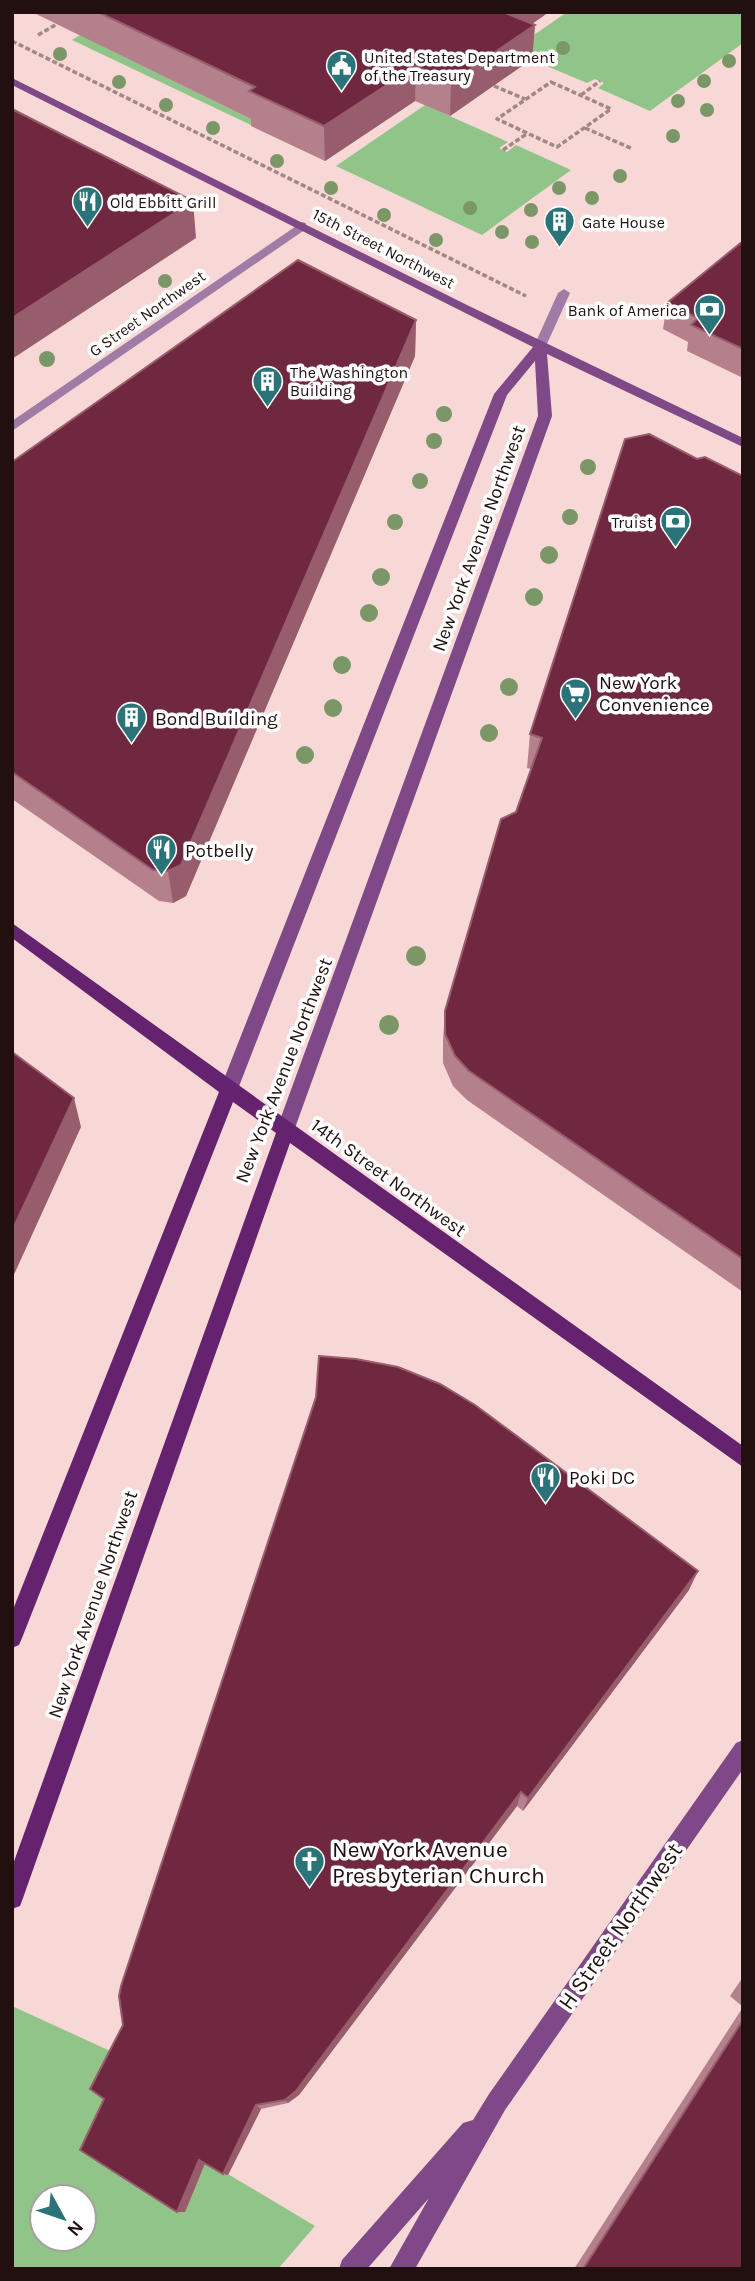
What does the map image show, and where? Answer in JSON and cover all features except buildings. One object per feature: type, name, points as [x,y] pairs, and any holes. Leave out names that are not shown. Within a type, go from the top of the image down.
[{"type":"main road","name":"15th Street Northwest","points":[[12,81],[540,346],[743,443]]},
{"type":"main road","name":"New York Avenue Northwest","points":[[12,1638],[501,394],[540,346]]},
{"type":"main road","name":"New York Avenue Northwest","points":[[12,1898],[243,1243],[418,773],[545,416],[540,346]]},
{"type":"main road","name":"14th Street Northwest","points":[[12,929],[743,1458]]},
{"type":"main road","name":"H Street Northwest","points":[[401,2269],[497,2102],[743,1750]]},
{"type":"main road","name":"H Street Northwest","points":[[351,2269],[497,2102]]},
{"type":"street","name":"G Street Northwest","points":[[12,427],[302,226]]},
{"type":"street","points":[[540,346],[564,293]]},
{"type":"path","points":[[38,35],[57,24]]},
{"type":"path","points":[[12,41],[556,311]]},
{"type":"path","points":[[580,95],[600,81]]},
{"type":"path","points":[[551,82],[580,95],[611,109],[557,147],[497,119],[551,82]]},
{"type":"path","points":[[494,86],[525,99]]},
{"type":"path","points":[[584,128],[633,149]]},
{"type":"path","points":[[503,150],[528,133]]},
{"type":"green space","points":[[567,12],[743,12],[743,43],[650,111],[598,88],[604,83],[595,79],[587,83],[511,51]]},
{"type":"green space","points":[[80,35],[257,122],[251,125],[72,40]]},
{"type":"green space","points":[[425,105],[508,142],[499,148],[507,152],[516,145],[571,170],[482,235],[336,166]]},
{"type":"green space","points":[[12,2006],[119,2055],[184,2211],[206,2161],[315,2226],[278,2269],[12,2269]]},
{"type":"place","name":"United States Department of the Treasury","points":[[341,93]]},
{"type":"place","name":"Old Ebbitt Grill","points":[[87,229]]},
{"type":"place","name":"Gate House","points":[[559,249]]},
{"type":"place","name":"Bank of America","points":[[710,337]]},
{"type":"place","name":"The Washington Building","points":[[267,408]]},
{"type":"place","name":"Truist","points":[[676,549]]},
{"type":"place","name":"New York Convenience","points":[[576,720]]},
{"type":"place","name":"Bond Building","points":[[132,745]]},
{"type":"place","name":"Potbelly","points":[[162,877]]},
{"type":"place","name":"Poki DC","points":[[546,1504]]},
{"type":"place","name":"New York Avenue Presbyterian Church","points":[[309,1889]]}]
